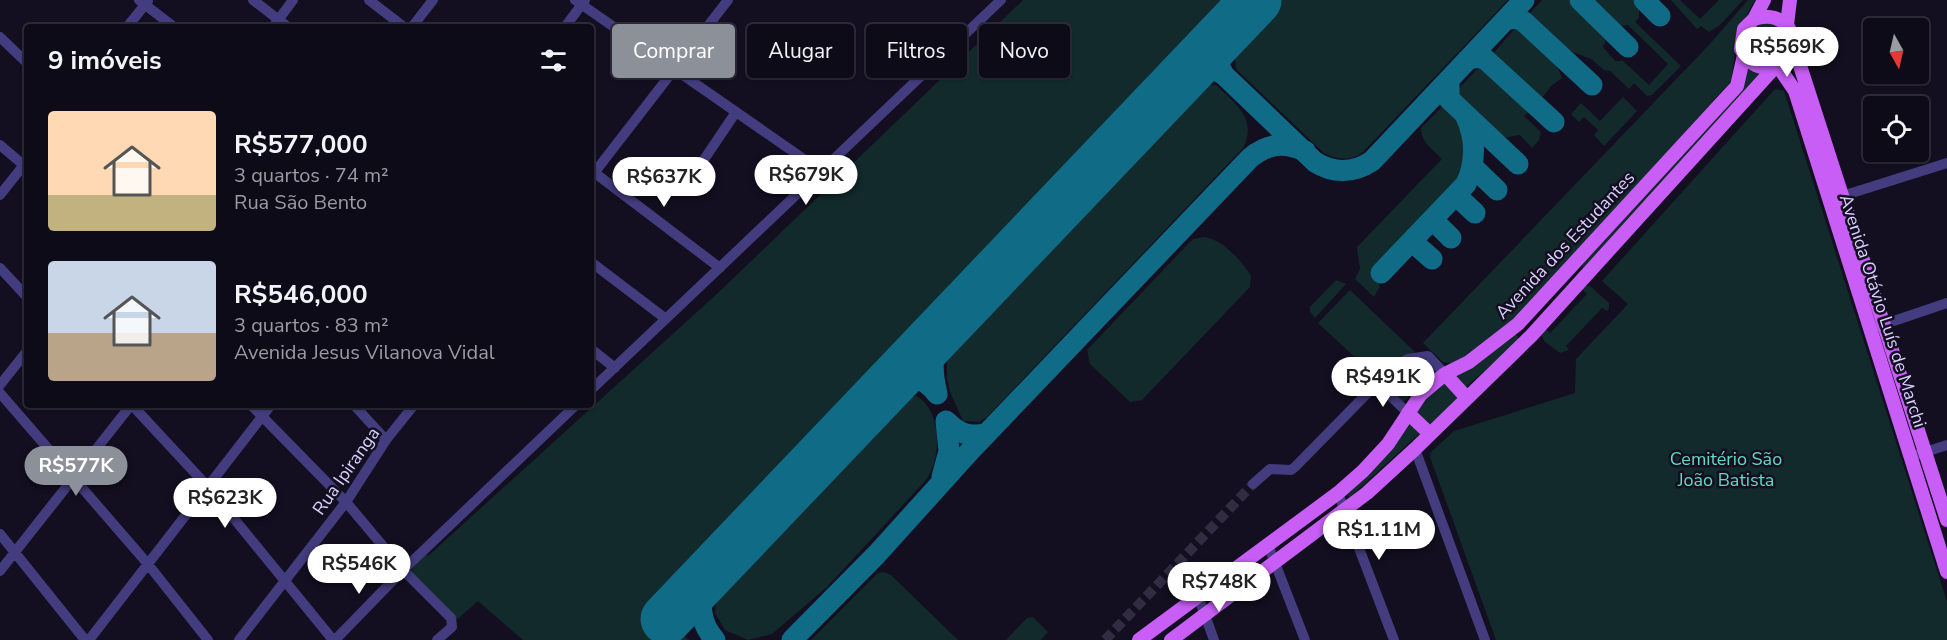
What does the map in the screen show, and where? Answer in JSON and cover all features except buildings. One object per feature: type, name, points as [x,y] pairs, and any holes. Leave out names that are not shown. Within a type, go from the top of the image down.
[{"type":"main road","points":[[1764,0],[1754,19],[1741,35],[1744,56],[1757,66],[1776,66],[1788,57],[1793,44],[1787,25],[1790,0]]},
{"type":"main road","points":[[1754,19],[1772,16],[1787,25]]},
{"type":"main road","name":"Avenida Otávio Luís de Marchi","points":[[1793,44],[1947,520]]},
{"type":"main road","name":"Avenida dos Estudantes","points":[[1138,640],[1338,493],[1388,444],[1421,394],[1445,374],[1469,362],[1518,324],[1737,86],[1744,56]]},
{"type":"main road","name":"Avenida dos Estudantes","points":[[1171,640],[1345,509],[1415,449],[1531,336],[1776,66]]},
{"type":"main road","name":"Avenida Otávio Luís de Marchi","points":[[1776,66],[1795,91],[1947,572]]},
{"type":"main road","points":[[1572,265],[1585,278]]},
{"type":"main road","points":[[1518,324],[1531,336]]},
{"type":"main road","points":[[1445,374],[1466,397]]},
{"type":"main road","points":[[1892,399],[1906,394]]},
{"type":"main road","points":[[1408,413],[1430,434]]},
{"type":"street","points":[[253,0],[276,23],[293,0]]},
{"type":"street","points":[[369,0],[400,24]]},
{"type":"street","points":[[414,24],[433,0]]},
{"type":"street","points":[[709,24],[728,0]]},
{"type":"street","points":[[594,387],[1001,0]]},
{"type":"street","points":[[130,24],[144,2],[170,24]]},
{"type":"street","points":[[567,24],[581,2],[612,24]]},
{"type":"street","points":[[0,37],[24,60]]},
{"type":"street","points":[[594,170],[667,78]]},
{"type":"street","points":[[687,78],[821,171]]},
{"type":"street","points":[[697,170],[736,112]]},
{"type":"street","points":[[0,145],[24,163]]},
{"type":"street","points":[[1829,201],[1947,163]]},
{"type":"street","points":[[0,195],[24,166]]},
{"type":"street","points":[[594,174],[720,268]]},
{"type":"street","points":[[594,264],[666,319]]},
{"type":"street","points":[[0,268],[24,294]]},
{"type":"street","points":[[1869,329],[1947,303]]},
{"type":"street","points":[[594,351],[615,368]]},
{"type":"street","points":[[0,386],[24,355]]},
{"type":"street","points":[[1253,484],[1270,469],[1291,470],[1295,467],[1395,365],[1416,357],[1428,356],[1445,374]]},
{"type":"street","points":[[1377,383],[1408,413]]},
{"type":"street","points":[[0,393],[147,563],[208,640]]},
{"type":"street","points":[[0,571],[129,408]]},
{"type":"street","points":[[134,408],[209,488],[334,640],[567,408]]},
{"type":"street","points":[[254,408],[346,502],[403,570],[451,618],[453,623],[437,640]]},
{"type":"street","points":[[0,534],[87,640],[209,488],[269,408]]},
{"type":"street","points":[[357,408],[386,440]]},
{"type":"street","name":"Rua Ipiranga","points":[[238,640],[346,502],[386,440],[412,408]]},
{"type":"street","points":[[1910,457],[1947,445]]},
{"type":"street","points":[[1415,449],[1485,640]]},
{"type":"street","points":[[1338,493],[1394,640]]},
{"type":"street","points":[[1268,545],[1305,640]]},
{"type":"street","points":[[1198,596],[1214,640]]},
{"type":"green space","points":[[1023,0],[1227,0],[1023,217],[897,344],[653,605],[654,611],[689,640],[523,640],[478,601],[453,623],[404,570],[423,552],[428,556],[591,408],[594,408],[594,405],[720,291],[942,78],[967,78],[967,54],[979,42],[979,78],[1070,78],[1070,24],[998,24]]},
{"type":"green space","points":[[1280,0],[1508,0],[1363,152],[1354,157],[1344,158],[1324,153],[1237,70],[1235,60],[1242,41]]},
{"type":"green space","points":[[1542,0],[1574,0],[1609,33],[1603,47],[1615,61],[1623,61],[1649,85],[1668,64],[1628,25],[1614,27],[1587,0],[1636,0],[1639,3],[1639,18],[1635,22],[1681,66],[1652,95],[1647,96],[1634,83],[1629,89],[1610,71],[1604,70],[1591,59],[1557,46],[1528,19],[1528,15]]},
{"type":"green space","points":[[1671,0],[1680,0],[1700,19],[1719,0],[1743,0],[1720,25],[1709,32],[1701,26],[1697,29]]},
{"type":"green space","points":[[1748,0],[1755,0],[1738,30],[1731,81],[1527,309],[1469,357],[1453,364],[1443,362],[1423,343],[1708,46]]},
{"type":"green space","points":[[1766,23],[1774,24],[1780,29],[1785,35],[1785,51],[1780,57],[1774,62],[1766,63],[1758,62],[1752,57],[1747,51],[1746,43],[1747,35],[1752,29],[1758,24]]},
{"type":"green space","points":[[1517,26],[1523,26],[1551,52],[1562,78],[1551,86],[1539,102],[1491,56]]},
{"type":"green space","points":[[1745,63],[1762,74],[1583,268],[1581,262],[1740,84]]},
{"type":"green space","points":[[1481,65],[1485,65],[1532,109],[1524,116],[1541,132],[1539,140],[1532,148],[1520,135],[1497,139],[1455,99],[1454,94]]},
{"type":"green space","points":[[1216,85],[1242,112],[1248,128],[1243,148],[987,417],[979,422],[963,421],[950,392],[947,378],[947,361],[956,341],[1042,254],[1198,88]]},
{"type":"green space","name":"Cemitério São João Batista","points":[[1775,89],[1784,91],[1947,602],[1947,640],[1496,640],[1430,457],[1431,452],[1454,431],[1575,393],[1576,359],[1628,304],[1602,281]]},
{"type":"green space","points":[[1623,97],[1637,111],[1604,146],[1594,135],[1598,130],[1584,117],[1579,122],[1571,114],[1581,103],[1600,121]]},
{"type":"green space","points":[[1443,106],[1449,106],[1463,125],[1469,145],[1467,165],[1457,188],[1373,276],[1380,286],[1374,297],[1355,279],[1360,269],[1357,247],[1442,159],[1425,142],[1421,128]]},
{"type":"green space","points":[[1211,238],[1224,246],[1243,264],[1251,276],[1250,287],[1142,400],[1130,402],[1090,364],[1087,350],[1193,239]]},
{"type":"green space","points":[[1336,280],[1346,284],[1315,318],[1310,312],[1310,307]]},
{"type":"green space","points":[[1586,285],[1609,303],[1609,308],[1607,311],[1602,308],[1566,346],[1569,350],[1560,353],[1545,342],[1541,334],[1545,329],[1550,333],[1587,294],[1582,289]]},
{"type":"green space","points":[[1350,290],[1415,352],[1395,359],[1375,376],[1318,323]]},
{"type":"green space","points":[[1513,333],[1518,336],[1518,341],[1465,388],[1455,375]]},
{"type":"green space","points":[[1426,360],[1437,373],[1403,402],[1382,383],[1402,367]]},
{"type":"green space","points":[[1446,380],[1460,397],[1430,428],[1415,413],[1424,398]]},
{"type":"green space","points":[[916,396],[925,402],[931,412],[937,435],[935,459],[926,480],[827,587],[772,634],[748,640],[725,630],[715,613],[716,602],[723,589],[903,397]]},
{"type":"green space","points":[[1408,423],[1421,432],[1350,497],[1345,495]]},
{"type":"green space","points":[[884,572],[891,575],[958,640],[811,640],[878,573]]},
{"type":"green space","points":[[1033,617],[1048,632],[1041,640],[1006,640],[1027,618]]},
{"type":"taxiway","points":[[1224,75],[1315,162],[1329,169],[1351,170],[1372,161],[1524,0]]},
{"type":"taxiway","points":[[1580,0],[1628,47]]},
{"type":"taxiway","points":[[1644,0],[1660,16]]},
{"type":"taxiway","points":[[1505,20],[1515,18],[1523,21],[1592,85]]},
{"type":"taxiway","points":[[1183,77],[1204,68],[1224,75],[1217,54],[1224,34]]},
{"type":"taxiway","points":[[1467,60],[1476,57],[1485,59],[1554,122]]},
{"type":"taxiway","points":[[1449,81],[1449,99],[1518,164]]},
{"type":"taxiway","points":[[1381,273],[1466,184],[1472,168],[1474,150],[1472,133],[1466,117]]},
{"type":"taxiway","points":[[792,640],[877,554],[970,451],[1250,158],[1263,149],[1276,145],[1290,146],[1305,151]]},
{"type":"taxiway","points":[[1472,166],[1497,190]]},
{"type":"taxiway","points":[[1459,193],[1460,199],[1475,213]]},
{"type":"taxiway","points":[[1436,218],[1437,224],[1451,238]]},
{"type":"taxiway","points":[[1415,237],[1416,245],[1432,259]]},
{"type":"taxiway","points":[[887,385],[902,379],[915,378],[926,383],[937,394],[933,372],[934,354],[940,337],[951,318]]},
{"type":"taxiway","points":[[942,477],[949,451],[946,421],[964,433],[975,435],[987,433]]},
{"type":"taxiway","points":[[707,578],[702,595],[703,618],[705,626],[715,640]]},
{"type":"runway","points":[[666,619],[1256,0]]},
{"type":"tunnel","points":[[1105,640],[1253,484]]}]
